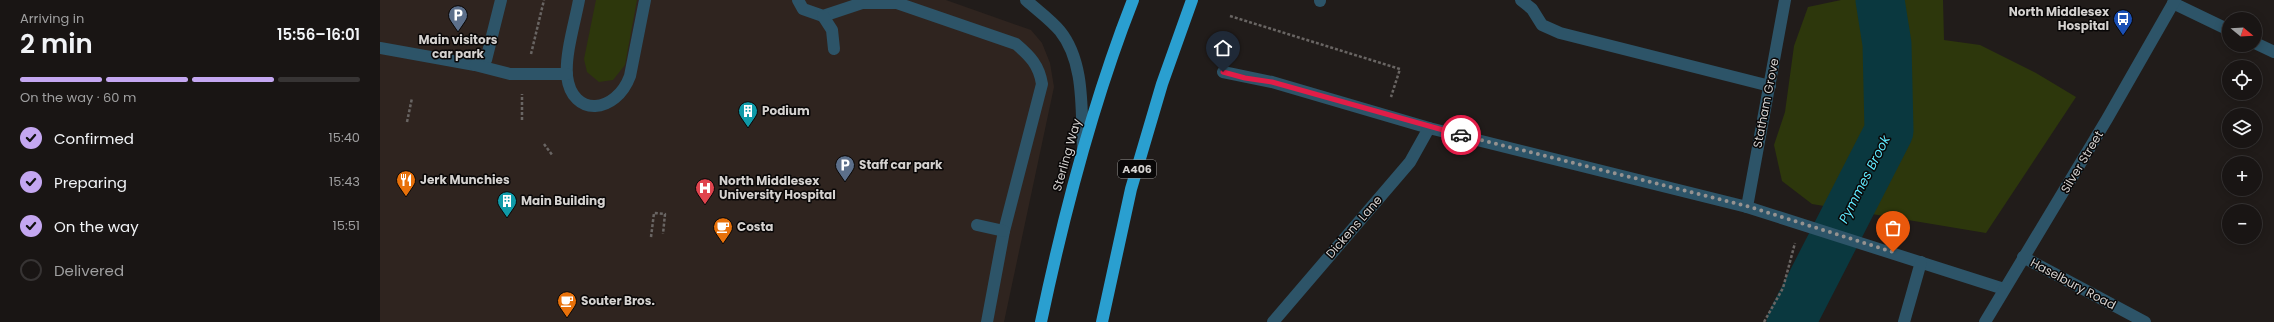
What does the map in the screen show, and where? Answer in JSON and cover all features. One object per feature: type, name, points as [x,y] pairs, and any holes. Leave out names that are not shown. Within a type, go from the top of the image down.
[{"type":"highway","name":"Sterling Way","points":[[1041,322],[1060,235],[1083,148],[1133,0]]},
{"type":"highway","name":"A406","points":[[1102,322],[1131,189],[1162,84],[1192,0]]},
{"type":"street","points":[[475,65],[486,60],[501,0]]},
{"type":"street","points":[[579,0],[567,74],[570,89],[585,104],[592,106],[609,104],[621,95],[630,76],[645,0]]},
{"type":"street","points":[[798,0],[803,9],[823,16],[862,3],[897,3],[1016,44],[1030,56],[1040,71],[1042,84],[1004,231],[987,322]]},
{"type":"street","points":[[1026,0],[1060,31],[1069,46],[1077,69],[1080,91],[1083,148]]},
{"type":"street","points":[[1521,0],[1532,9],[1542,25],[1560,33],[1770,86]]},
{"type":"street","name":"Statham Grove","points":[[1747,206],[1785,0]]},
{"type":"street","points":[[2174,2],[2222,26]]},
{"type":"street","name":"Silver Street","points":[[1985,322],[2103,126],[2174,2]]},
{"type":"street","points":[[823,16],[832,30],[834,49]]},
{"type":"street","points":[[2262,46],[2274,52]]},
{"type":"street","points":[[380,48],[475,65],[510,74],[567,74]]},
{"type":"street","points":[[1223,72],[1245,78],[1272,82],[1429,128],[1747,206],[2004,289]]},
{"type":"street","name":"Dickens Lane","points":[[1273,322],[1410,162],[1429,128]]},
{"type":"street","points":[[977,225],[1004,231]]},
{"type":"street","name":"Haselbury Road","points":[[2023,258],[2145,322]]},
{"type":"street","points":[[1904,322],[1921,262]]},
{"type":"path","points":[[1230,16],[1400,69],[1395,86]]},
{"type":"path","points":[[407,122],[412,98]]},
{"type":"path","points":[[544,144],[553,156]]},
{"type":"path","points":[[651,237],[654,213],[665,214],[663,234]]},
{"type":"path","points":[[1764,322],[1783,288],[1797,237]]},
{"type":"shaded area","name":"North Middlesex University Hospital","points":[[380,0],[946,0],[1031,30],[1042,43],[1050,63],[1054,87],[1004,322],[380,322]]},
{"type":"green space","points":[[596,0],[637,0],[625,65],[613,80],[599,82],[587,72],[584,59]]},
{"type":"green space","points":[[1841,0],[1943,0],[1944,40],[1980,45],[2036,73],[2076,97],[1986,233],[1812,204],[1782,181],[1774,145],[1785,112],[1794,46],[1808,7]]},
{"type":"waterway","name":"Pymmes Brook","points":[[1791,322],[1889,131],[1887,44],[1880,0]]},
{"type":"way so far","points":[[1461,135],[1747,206],[1893,252]]},
{"type":"place","name":"Main visitors car park","points":[[458,32]]},
{"type":"place","name":"North Middlesex Hospital","points":[[2123,36]]},
{"type":"place","name":"Podium","points":[[748,128]]},
{"type":"place","name":"Staff car park","points":[[845,182]]},
{"type":"place","name":"Jerk Munchies","points":[[406,197]]},
{"type":"place","name":"North Middlesex University Hospital","points":[[705,205]]},
{"type":"place","name":"Main Building","points":[[507,218]]},
{"type":"place","name":"Costa","points":[[723,244]]},
{"type":"place","name":"Souter Bros.","points":[[567,318]]},
{"type":"route","points":[[1223,72],[1245,78],[1272,82],[1429,128],[1461,135]]}]
